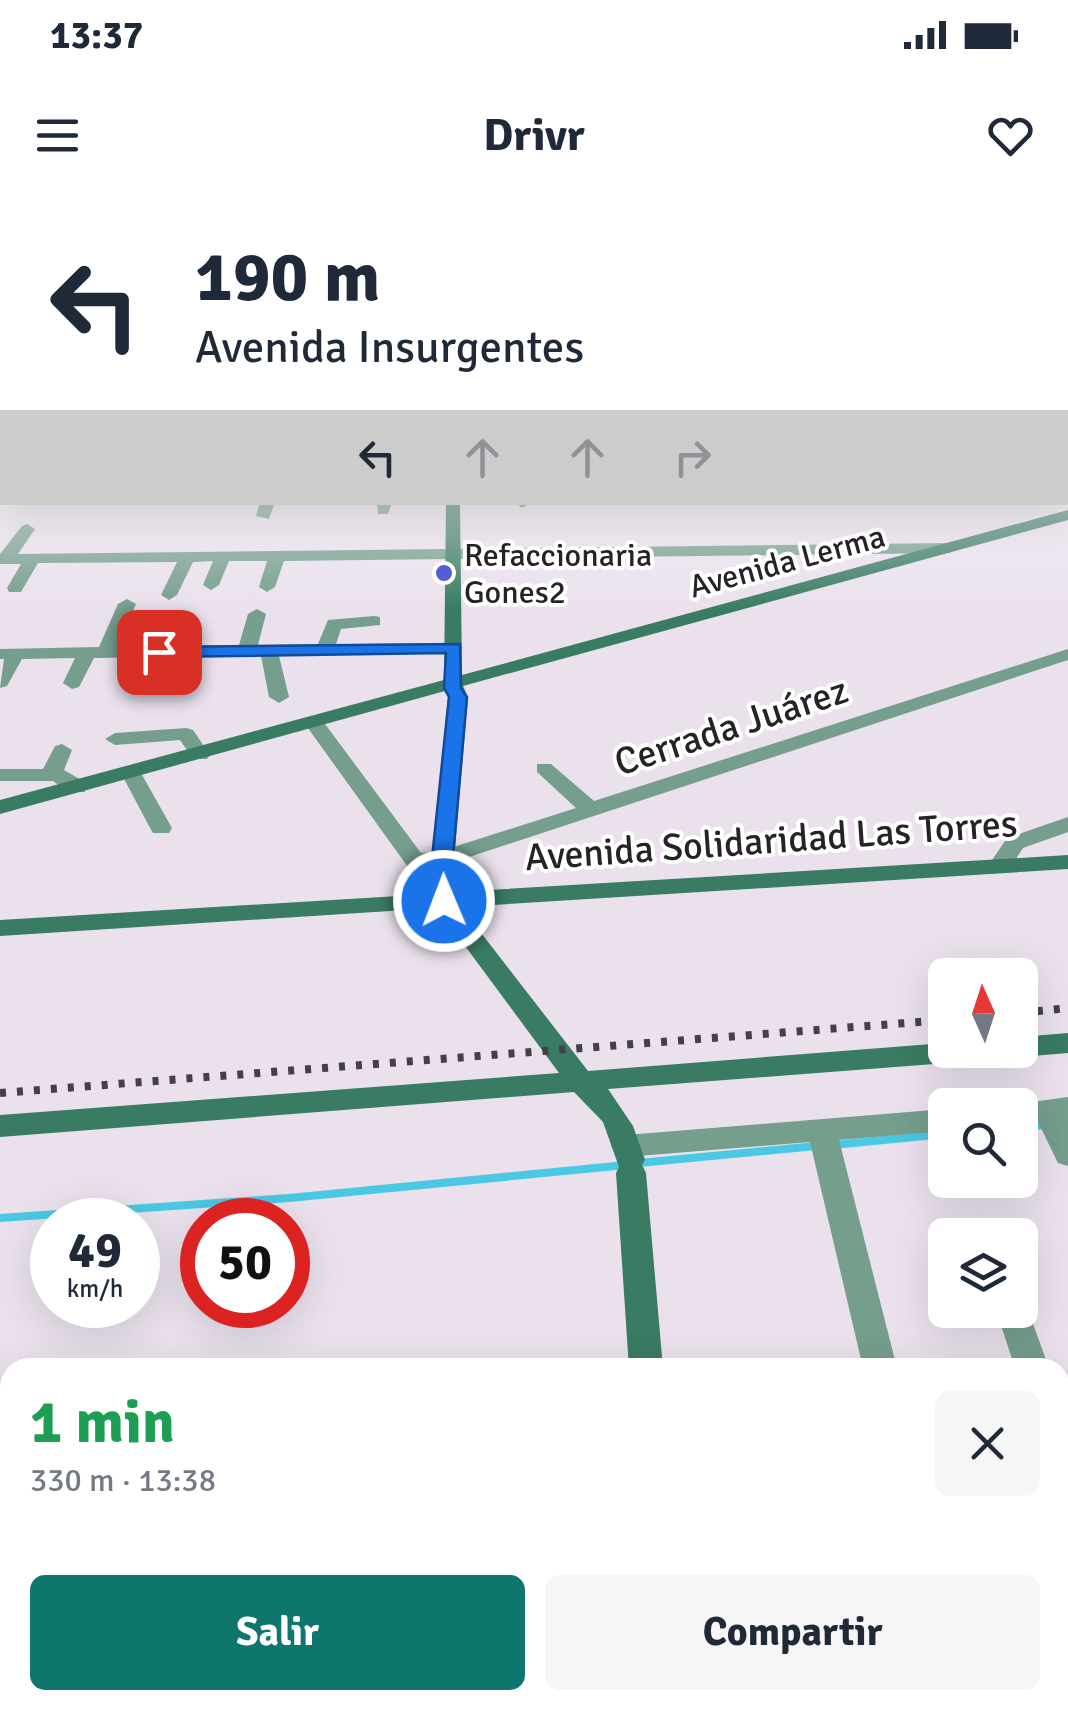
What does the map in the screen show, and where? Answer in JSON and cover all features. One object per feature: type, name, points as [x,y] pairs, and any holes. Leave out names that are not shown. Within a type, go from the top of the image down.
[{"type":"main road","points":[[453,505],[454,690],[443,858],[444,901],[583,1084],[614,1113],[629,1159],[645,1358]]},
{"type":"main road","name":"Avenida Lerma","points":[[0,807],[200,754],[318,729],[1068,515]]},
{"type":"main road","name":"Avenida Solidaridad Las Torres","points":[[0,928],[1068,862]]},
{"type":"main road","points":[[1038,1046],[1068,1043]]},
{"type":"main road","points":[[0,1126],[928,1055]]},
{"type":"street","points":[[4,559],[27,529]]},
{"type":"street","points":[[4,559],[949,548]]},
{"type":"street","points":[[211,585],[224,556]]},
{"type":"street","points":[[266,587],[277,556]]},
{"type":"street","points":[[169,596],[187,557]]},
{"type":"street","points":[[16,588],[32,558]]},
{"type":"street","points":[[72,683],[127,604]]},
{"type":"street","points":[[247,651],[257,614]]},
{"type":"street","points":[[326,650],[336,623],[374,621]]},
{"type":"street","points":[[0,682],[16,654],[46,627]]},
{"type":"street","points":[[16,654],[454,648]]},
{"type":"street","points":[[269,650],[279,697]]},
{"type":"street","points":[[151,674],[159,652]]},
{"type":"street","name":"Cerrada Juárez","points":[[416,860],[443,858],[1068,654]]},
{"type":"street","points":[[318,729],[444,901]]},
{"type":"street","points":[[115,740],[186,734],[200,754]]},
{"type":"street","points":[[51,774],[62,750]]},
{"type":"street","points":[[544,768],[590,808]]},
{"type":"street","points":[[131,773],[161,828]]},
{"type":"street","points":[[0,776],[51,774],[77,787]]},
{"type":"street","points":[[1000,866],[1015,843],[1068,824]]},
{"type":"street","points":[[629,1159],[826,1144],[928,1123]]},
{"type":"street","points":[[826,1144],[878,1358]]},
{"type":"street","points":[[1018,1328],[1029,1358]]},
{"type":"waterway","points":[[1038,1126],[1044,1125]]},
{"type":"waterway","points":[[833,1145],[928,1136]]},
{"type":"waterway","points":[[639,1163],[816,1146]]},
{"type":"waterway","points":[[0,1218],[289,1198],[626,1165]]},
{"type":"railway","points":[[1038,1011],[1068,1008]]},
{"type":"railway","points":[[0,1093],[928,1021]]},
{"type":"place","name":"Refaccionaria Gones2","points":[[444,573]]},
{"type":"route","points":[[159,652],[454,648],[453,688],[458,697],[443,858],[444,901]]}]
